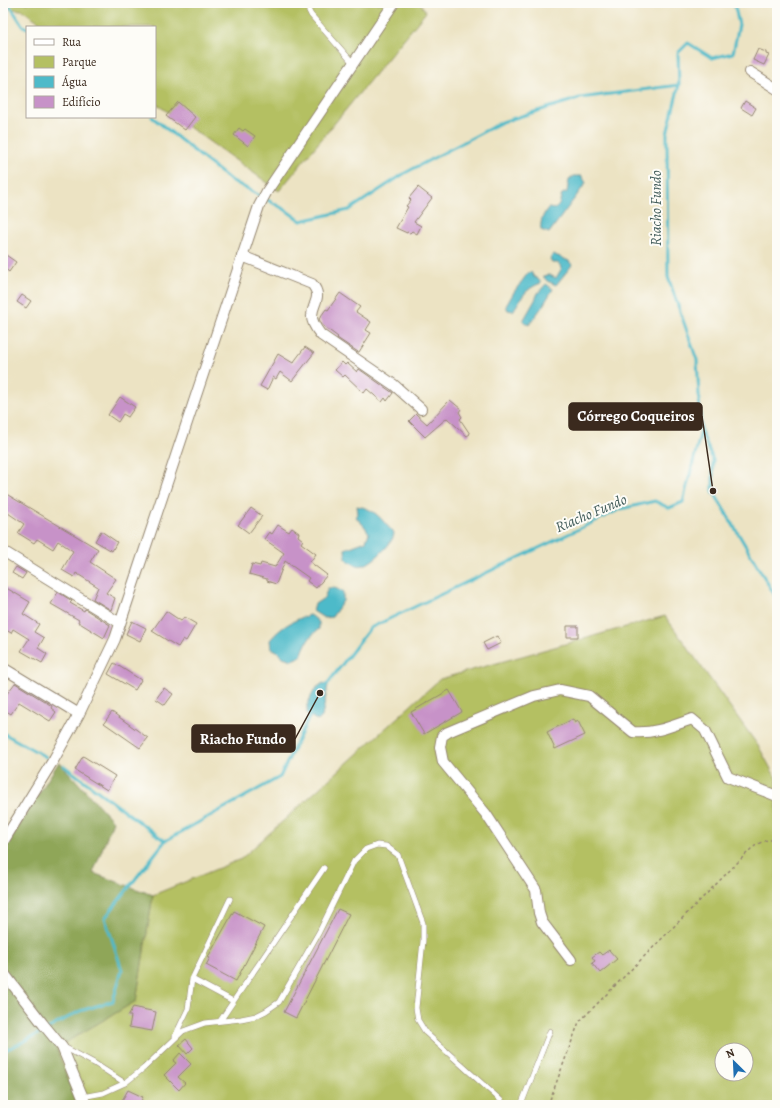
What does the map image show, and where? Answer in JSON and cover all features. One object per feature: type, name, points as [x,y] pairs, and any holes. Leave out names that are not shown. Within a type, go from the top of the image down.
[{"type":"street","points":[[3,842],[54,759],[79,714],[114,639],[259,206],[267,190],[394,3]]},
{"type":"street","points":[[750,72],[777,89]]},
{"type":"street","points":[[242,256],[312,284],[317,289],[318,296],[312,316],[315,327],[321,335],[394,384],[421,409]]},
{"type":"street","points":[[3,551],[120,623]]},
{"type":"street","points":[[3,668],[79,714]]},
{"type":"street","points":[[570,960],[542,922],[539,913],[536,890],[486,814],[443,762],[440,747],[442,736],[448,732],[534,696],[560,690],[589,696],[633,732],[658,731],[692,719],[705,730],[728,777],[777,796]]},
{"type":"street","points":[[3,972],[58,1043],[84,1101]]},
{"type":"lane","points":[[305,3],[311,15],[353,63]]},
{"type":"lane","points":[[84,1101],[125,1083],[144,1068],[183,1031],[195,1026],[256,1016],[279,1002],[319,932],[354,861],[366,849],[377,845],[386,846],[398,855],[423,923],[423,941],[416,1008],[418,1020],[426,1033],[506,1105]]},
{"type":"lane","points":[[220,1021],[324,868]]},
{"type":"lane","points":[[174,1039],[188,1009],[192,979],[230,899]]},
{"type":"lane","points":[[192,979],[234,1001]]},
{"type":"lane","points":[[521,1105],[550,1031]]},
{"type":"lane","points":[[58,1043],[94,1063],[125,1083]]},
{"type":"path","points":[[548,1105],[579,1022],[759,842],[766,840],[777,840]]},
{"type":"green space","points":[[3,3],[420,3],[426,12],[279,191],[156,104],[156,26],[46,26],[22,10],[3,8]]},
{"type":"green space","points":[[665,616],[759,747],[777,780],[777,1105],[77,1105],[56,1048],[136,1001],[153,895],[241,859],[440,679]]},
{"type":"green space","points":[[59,762],[113,821],[93,873],[153,895],[136,1001],[56,1048],[77,1105],[3,1105],[3,850]]},
{"type":"water","points":[[574,176],[582,176],[586,183],[549,233],[541,230],[541,221],[548,208],[555,209],[559,205],[562,194],[567,192],[569,180]]},
{"type":"water","points":[[553,254],[569,261],[572,265],[556,285],[547,281],[543,276],[549,275],[556,278],[562,268],[558,263],[552,263],[550,259]]},
{"type":"water","points":[[531,272],[541,283],[535,285],[527,291],[513,311],[508,310],[506,306],[514,292],[528,273]]},
{"type":"water","points":[[546,284],[553,289],[529,325],[523,321],[538,293]]},
{"type":"water","points":[[357,506],[364,507],[374,512],[394,533],[391,542],[387,547],[364,565],[354,564],[346,559],[345,549],[366,541],[369,533],[356,517],[358,514]]},
{"type":"water","points":[[328,588],[335,588],[343,592],[343,601],[332,617],[324,618],[313,611],[315,604],[324,598]]},
{"type":"water","points":[[309,615],[319,622],[319,629],[308,641],[301,656],[292,660],[283,657],[271,648],[270,640],[279,631],[292,622]]},
{"type":"water","points":[[323,683],[328,685],[322,717],[318,721],[307,714],[307,705],[315,689]]},
{"type":"building","points":[[758,49],[769,55],[764,65],[753,60]]},
{"type":"building","points":[[745,101],[756,108],[752,115],[741,108]]},
{"type":"building","points":[[178,102],[195,117],[185,130],[166,116]]},
{"type":"building","points":[[239,128],[243,131],[245,129],[255,136],[248,146],[234,135]]},
{"type":"building","points":[[418,187],[432,198],[414,222],[421,226],[417,234],[412,231],[407,233],[396,228],[408,207],[406,206],[411,200],[409,198]]},
{"type":"building","points":[[3,253],[16,262],[9,272],[3,267]]},
{"type":"building","points":[[340,293],[360,307],[356,312],[371,322],[366,330],[371,333],[359,352],[337,338],[338,337],[322,325],[319,319],[326,309],[328,310]]},
{"type":"building","points":[[22,295],[31,301],[26,308],[17,302]]},
{"type":"building","points":[[305,347],[314,353],[292,381],[280,372],[276,379],[273,377],[267,390],[260,386],[278,354],[293,363]]},
{"type":"building","points":[[342,362],[345,365],[347,363],[357,372],[359,369],[393,393],[387,401],[385,398],[382,402],[367,389],[364,393],[345,375],[343,377],[335,370]]},
{"type":"building","points":[[120,397],[135,407],[128,417],[123,414],[118,422],[108,415]]},
{"type":"building","points":[[450,400],[461,409],[459,412],[462,417],[460,419],[470,434],[467,436],[447,418],[425,437],[409,421],[416,414],[427,424]]},
{"type":"building","points":[[3,492],[98,549],[90,562],[116,579],[106,593],[115,598],[111,610],[93,599],[98,587],[76,573],[74,577],[62,570],[73,551],[58,541],[53,549],[37,539],[34,543],[18,533],[24,524],[8,513],[3,521]]},
{"type":"building","points":[[251,508],[262,516],[249,533],[238,525]]},
{"type":"building","points":[[278,525],[289,532],[292,528],[299,533],[298,536],[303,540],[301,543],[316,554],[310,562],[327,575],[316,588],[307,581],[309,578],[285,561],[276,584],[267,581],[267,579],[249,574],[252,564],[260,566],[261,563],[275,567],[284,553],[264,539],[269,532],[272,534]]},
{"type":"building","points":[[101,531],[117,542],[112,551],[95,541]]},
{"type":"building","points":[[16,567],[26,573],[22,579],[12,573]]},
{"type":"building","points":[[3,586],[30,602],[23,614],[39,624],[34,632],[44,638],[38,648],[47,654],[42,663],[21,651],[29,639],[13,629],[11,633],[3,628]]},
{"type":"building","points":[[58,592],[72,601],[70,603],[84,611],[85,609],[110,625],[104,638],[78,622],[79,620],[51,604]]},
{"type":"building","points":[[166,611],[181,621],[184,617],[196,624],[186,641],[183,639],[178,647],[152,631]]},
{"type":"building","points":[[132,621],[146,628],[140,641],[126,634]]},
{"type":"building","points":[[567,626],[578,626],[578,637],[567,637]]},
{"type":"building","points":[[497,636],[501,643],[487,650],[483,643]]},
{"type":"building","points":[[114,663],[141,680],[135,690],[108,674]]},
{"type":"building","points":[[15,683],[52,706],[51,708],[56,712],[50,721],[19,702],[11,714],[3,709],[3,699]]},
{"type":"building","points":[[164,688],[173,694],[165,705],[156,699]]},
{"type":"building","points":[[449,690],[462,712],[424,734],[411,712]]},
{"type":"building","points":[[112,712],[148,738],[140,748],[104,723]]},
{"type":"building","points":[[573,719],[575,723],[578,721],[585,735],[555,749],[547,732]]},
{"type":"building","points":[[83,756],[115,776],[107,790],[75,770]]},
{"type":"building","points":[[338,909],[349,914],[296,1018],[284,1012]]},
{"type":"building","points":[[234,911],[264,927],[236,981],[206,965],[210,958],[208,957]]},
{"type":"building","points":[[609,950],[617,959],[600,973],[592,963],[595,961],[592,957],[599,952],[602,955]]},
{"type":"building","points":[[133,1007],[156,1012],[152,1031],[129,1027],[131,1016],[128,1016]]},
{"type":"building","points":[[186,1039],[193,1048],[187,1054],[179,1045]]},
{"type":"building","points":[[180,1053],[191,1064],[178,1077],[185,1083],[179,1090],[164,1075],[176,1063],[173,1061]]},
{"type":"building","points":[[128,1090],[143,1097],[139,1105],[128,1105],[121,1102]]},
{"type":"waterway","points":[[8,3],[23,26],[26,28]]},
{"type":"waterway","name":"Riacho Fundo","points":[[325,687],[370,628],[621,509],[655,501],[669,508],[683,502],[701,431],[697,360],[668,277],[667,134],[679,85],[678,53],[688,43],[712,58],[733,53],[739,25],[734,3]]},
{"type":"waterway","points":[[153,118],[229,179],[284,209],[301,221],[349,210],[405,173],[502,122],[580,98],[679,85]]},
{"type":"waterway","points":[[701,431],[713,460],[713,491],[777,599]]},
{"type":"waterway","name":"Riacho Fundo","points":[[3,1051],[25,1041],[80,1011],[113,1001],[122,970],[105,918],[165,841],[280,777],[311,713]]},
{"type":"waterway","points":[[3,733],[46,757]]},
{"type":"waterway","points":[[64,766],[165,841]]},
{"type":"place","name":"Córrego Coqueiros","points":[[713,491]]},
{"type":"place","name":"Riacho Fundo","points":[[320,693]]}]
